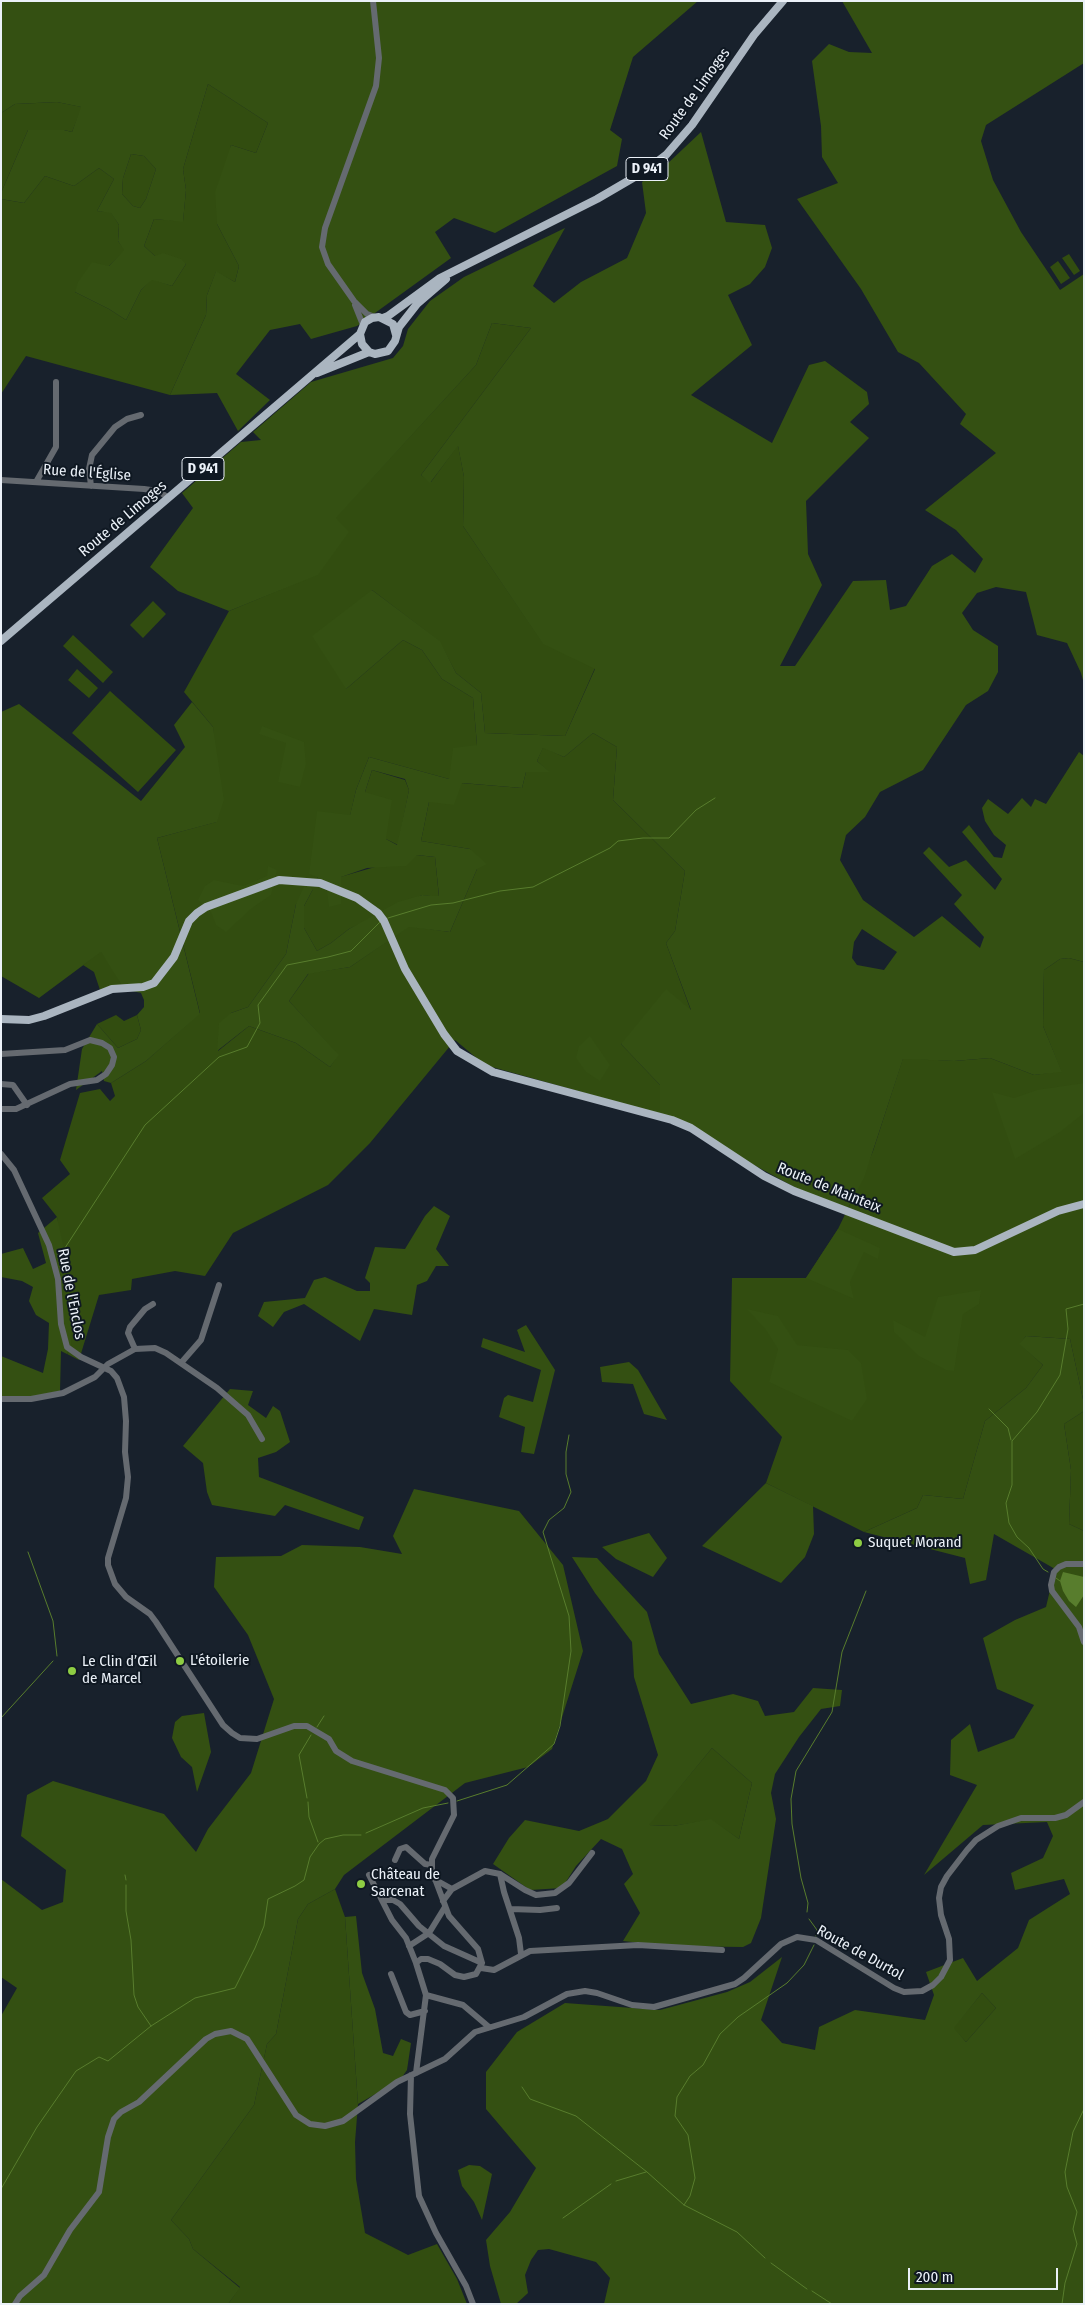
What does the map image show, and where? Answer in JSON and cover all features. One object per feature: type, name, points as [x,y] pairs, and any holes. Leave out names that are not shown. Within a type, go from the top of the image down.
[{"type":"main road","name":"Route de Limoges","points":[[379,317],[440,278],[624,185],[666,155],[692,125],[754,35],[783,1]]},
{"type":"main road","name":"Route de Limoges","points":[[396,335],[399,328],[418,304],[455,270]]},
{"type":"main road","points":[[379,317],[392,324],[396,335],[392,347],[388,351],[376,354],[370,352],[362,344],[360,334],[363,325],[368,320],[379,317]]},
{"type":"main road","name":"Route de Limoges","points":[[1,641],[306,378],[360,334]]},
{"type":"main road","name":"Route de Limoges","points":[[306,378],[370,352]]},
{"type":"main road","name":"Route de Mainteix","points":[[1,1019],[29,1020],[44,1016],[112,989],[142,987],[154,983],[174,957],[189,921],[197,912],[264,884],[279,880],[320,883],[357,898],[378,913],[384,921],[405,969],[430,1013],[457,1051],[482,1067],[506,1076],[672,1120],[691,1128],[764,1176],[794,1191],[954,1252],[974,1250],[1058,1211],[1084,1204]]},
{"type":"street","points":[[373,1],[379,58],[376,86],[325,228],[322,247],[328,264],[354,302],[367,314],[379,317]]},
{"type":"street","points":[[354,302],[363,325]]},
{"type":"street","points":[[36,482],[56,447],[56,382]]},
{"type":"street","points":[[91,486],[89,469],[92,455],[115,427],[127,419],[141,415]]},
{"type":"street","name":"Rue de l'Église","points":[[1,480],[144,489],[158,492],[169,498]]},
{"type":"street","points":[[1,1054],[65,1050],[90,1040],[102,1043],[110,1048],[114,1056],[112,1065],[106,1074],[97,1080],[70,1084],[16,1109],[1,1109]]},
{"type":"street","points":[[2,1085],[13,1085],[27,1105]]},
{"type":"street","name":"Rue de l'Enclos","points":[[1,1154],[14,1170],[50,1245],[58,1279],[61,1324],[67,1346],[81,1358],[106,1367]]},
{"type":"street","points":[[181,1363],[201,1340],[219,1285]]},
{"type":"street","points":[[136,1349],[128,1333],[130,1327],[144,1309],[152,1304]]},
{"type":"street","points":[[1,1399],[32,1399],[63,1393],[95,1376],[136,1349],[155,1348],[217,1388],[248,1415],[262,1439]]},
{"type":"street","points":[[106,1367],[117,1378],[124,1396],[126,1421],[125,1452],[128,1477],[126,1498],[109,1549],[108,1565],[111,1576],[121,1592],[150,1614],[164,1631],[223,1725],[232,1733],[249,1739],[257,1739],[294,1726],[307,1726],[329,1739],[336,1751],[352,1761],[445,1790],[449,1793],[455,1807],[454,1815],[432,1860],[434,1879],[444,1904],[460,1930],[478,1949],[481,1966]]},
{"type":"street","points":[[1084,1564],[1066,1564],[1059,1567],[1054,1572],[1051,1585],[1052,1591],[1079,1627],[1084,1642]]},
{"type":"street","name":"Route de Durtol","points":[[15,2304],[20,2296],[44,2275],[70,2230],[99,2192],[108,2137],[114,2120],[121,2112],[139,2102],[206,2039],[215,2034],[231,2031],[247,2039],[254,2047],[296,2115],[318,2126],[334,2125],[343,2121],[389,2087],[446,2059],[475,2032],[524,2017],[557,1998],[576,1992],[597,1993],[621,2002],[642,2007],[654,2007],[735,1984],[781,1944],[802,1936],[816,1940],[894,1988],[904,1992],[928,1989],[941,1977],[950,1960],[949,1939],[939,1906],[941,1887],[967,1850],[976,1840],[998,1826],[1021,1818],[1061,1816],[1084,1802]]},
{"type":"street","points":[[395,1860],[400,1850],[406,1847],[425,1864],[432,1865]]},
{"type":"street","points":[[409,1946],[429,1933],[452,1889],[485,1871],[500,1874],[536,1895],[549,1895],[563,1889],[592,1853]]},
{"type":"street","points":[[500,1874],[521,1954]]},
{"type":"street","points":[[369,1876],[392,1920],[409,1946],[426,1995],[410,2114],[419,2196],[436,2233],[466,2286],[473,2304]]},
{"type":"street","points":[[434,1879],[452,1889]]},
{"type":"street","points":[[383,1900],[393,1900],[400,1904],[419,1926],[456,1952],[481,1966],[494,1970],[521,1954],[530,1951],[638,1945],[722,1950]]},
{"type":"street","points":[[511,1910],[557,1908]]},
{"type":"street","points":[[416,1963],[428,1959],[440,1964],[455,1975],[464,1977],[471,1977],[481,1966]]},
{"type":"street","points":[[391,1974],[406,2012],[410,2015],[425,2012]]},
{"type":"street","points":[[426,1995],[463,2006],[489,2027]]},
{"type":"shaded area","points":[[1,1],[698,1],[633,57],[610,130],[622,139],[617,166],[495,233],[454,218],[435,232],[451,258],[357,326],[311,339],[300,324],[270,330],[236,374],[270,400],[238,431],[217,393],[170,395],[206,315],[207,295],[216,271],[235,282],[239,266],[217,224],[215,192],[231,145],[256,153],[268,123],[208,84],[183,169],[186,190],[183,222],[154,219],[144,246],[155,256],[163,253],[181,259],[186,264],[172,286],[152,280],[141,290],[126,320],[75,292],[78,282],[92,262],[109,266],[124,250],[118,241],[119,225],[111,213],[97,211],[114,179],[99,168],[74,186],[45,176],[24,203],[1,199],[1,193],[28,130],[64,130],[72,132],[81,107],[57,102],[15,104],[1,113]],"holes":[[[131,154],[144,156],[156,169],[146,199],[140,208],[133,206],[122,194],[123,178]]]},
{"type":"shaded area","points":[[842,1],[1084,1],[1084,63],[986,125],[981,141],[993,180],[1021,232],[1060,290],[1084,274],[1084,684],[1067,643],[1037,635],[1026,592],[996,587],[977,593],[962,613],[973,630],[998,646],[998,672],[988,691],[966,705],[923,770],[880,792],[865,817],[846,835],[840,860],[863,900],[914,937],[942,916],[980,948],[984,937],[954,904],[962,895],[923,853],[929,847],[949,867],[966,860],[995,890],[1002,879],[962,832],[969,825],[994,857],[1002,858],[1006,845],[994,835],[985,821],[982,808],[988,799],[1008,814],[1022,798],[1031,807],[1035,799],[1046,804],[1079,752],[1084,756],[1084,962],[1069,958],[1060,959],[1044,970],[1043,1026],[1062,1072],[1034,1075],[990,1058],[954,1061],[903,1059],[864,1178],[848,1208],[800,1190],[660,1114],[660,1085],[621,1044],[666,989],[691,1010],[666,943],[675,931],[685,871],[613,800],[617,747],[593,733],[564,757],[543,748],[537,761],[550,772],[526,772],[522,788],[462,783],[454,805],[429,802],[421,841],[470,849],[487,864],[477,869],[450,932],[409,927],[350,967],[308,974],[289,1001],[339,1055],[330,1067],[296,1043],[249,1026],[217,1051],[219,1023],[231,1013],[248,1007],[286,954],[296,904],[305,884],[313,889],[304,906],[304,928],[317,951],[349,929],[398,902],[422,895],[439,896],[435,857],[417,855],[406,866],[367,868],[341,877],[341,904],[329,907],[327,891],[317,877],[309,874],[317,811],[350,815],[356,790],[369,757],[449,779],[453,748],[477,745],[473,698],[442,679],[422,650],[403,640],[346,689],[312,636],[372,590],[440,641],[456,673],[481,693],[485,733],[565,736],[595,669],[543,644],[463,526],[464,477],[458,446],[430,483],[421,475],[531,328],[492,323],[476,365],[336,518],[349,532],[318,575],[229,611],[178,591],[150,567],[193,508],[182,493],[241,442],[261,440],[253,432],[311,382],[393,358],[403,346],[408,329],[430,301],[464,277],[565,228],[533,286],[554,303],[581,282],[627,258],[646,213],[642,182],[666,165],[701,132],[726,222],[765,225],[772,248],[765,267],[750,284],[728,295],[752,345],[691,395],[772,443],[809,365],[825,361],[867,392],[869,404],[850,422],[869,438],[806,501],[808,554],[822,585],[780,666],[795,666],[853,581],[886,580],[890,610],[906,606],[932,566],[952,554],[975,573],[983,559],[956,530],[925,510],[996,453],[960,424],[966,414],[919,363],[898,352],[861,289],[797,199],[838,183],[822,157],[821,126],[812,61],[829,44],[849,52],[872,53]],"holes":[[[372,770],[405,779],[409,790],[397,845],[386,839],[392,800],[365,792]],[[862,929],[897,952],[884,970],[857,965],[852,958],[854,942]]]},
{"type":"shaded area","points":[[208,84],[268,123],[256,153],[231,145],[217,224],[239,266],[235,282],[216,272],[207,295],[206,315],[170,395],[26,356],[1,394],[1,199],[24,203],[45,176],[74,186],[99,168],[114,179],[97,211],[111,212],[119,225],[118,241],[125,250],[109,266],[75,292],[126,320],[141,290],[152,279],[172,286],[186,264],[155,256],[144,246],[154,219],[183,221],[186,190],[183,169]]},
{"type":"shaded area","points":[[57,102],[82,107],[72,132],[64,130],[28,130],[1,193],[1,113],[15,104]]},
{"type":"shaded area","points":[[131,154],[144,156],[156,169],[146,199],[140,208],[133,206],[122,194],[123,178]]},
{"type":"shaded area","points":[[1069,254],[1080,271],[1074,275],[1062,258]]},
{"type":"shaded area","points":[[1058,261],[1070,278],[1061,284],[1050,267]]},
{"type":"shaded area","points":[[492,323],[531,328],[421,475],[431,482],[458,445],[464,477],[463,526],[543,643],[595,668],[565,736],[485,733],[481,693],[456,673],[439,641],[372,590],[346,689],[403,640],[422,650],[442,679],[473,698],[477,745],[449,779],[369,757],[356,790],[350,816],[317,877],[327,891],[341,903],[340,877],[417,855],[435,857],[439,897],[422,895],[349,929],[317,951],[304,928],[304,906],[313,889],[296,904],[286,954],[248,1007],[231,1013],[218,1051],[249,1026],[296,1043],[330,1067],[338,1055],[289,1001],[309,973],[350,967],[409,926],[450,932],[477,869],[470,849],[421,841],[429,802],[461,783],[522,788],[526,772],[549,772],[537,761],[543,747],[564,757],[593,733],[617,747],[613,800],[685,871],[675,931],[666,943],[691,1011],[621,1044],[660,1085],[660,1114],[485,1065],[455,1040],[370,1143],[328,1185],[233,1233],[205,1276],[175,1271],[132,1279],[131,1290],[99,1295],[79,1360],[67,1354],[71,1346],[57,1217],[42,1198],[70,1174],[60,1160],[80,1093],[100,1089],[110,1101],[115,1096],[111,1083],[146,1061],[200,1013],[157,838],[216,822],[213,727],[184,692],[229,611],[318,574],[335,518],[476,365]]},
{"type":"shaded area","points":[[153,601],[166,614],[143,638],[130,625]]},
{"type":"shaded area","points":[[73,635],[113,672],[103,683],[63,646]]},
{"type":"shaded area","points":[[77,669],[98,688],[89,698],[68,680]]},
{"type":"shaded area","points":[[110,691],[176,750],[138,792],[72,733]]},
{"type":"shaded area","points":[[192,702],[213,727],[224,800],[217,822],[157,838],[200,1014],[146,1061],[111,1083],[104,1081],[102,1071],[76,1090],[82,1049],[97,1024],[118,1048],[137,1039],[141,1030],[137,1015],[144,1007],[144,1000],[141,993],[124,989],[101,952],[39,998],[1,976],[1,712],[19,704],[141,801],[185,747],[174,725]]},
{"type":"shaded area","points":[[262,726],[304,742],[306,764],[300,787],[278,782],[286,743],[259,734]]},
{"type":"shaded area","points":[[372,770],[405,780],[409,790],[398,845],[386,839],[365,792]]},
{"type":"shaded area","points":[[268,866],[277,870],[271,895],[252,908],[226,932],[216,925],[211,912],[198,900],[205,886],[214,880],[243,886],[267,876]]},
{"type":"shaded area","points":[[101,951],[124,989],[100,990],[94,972],[83,965]]},
{"type":"shaded area","points":[[1069,958],[1084,962],[1084,1404],[1070,1339],[1026,1336],[1020,1344],[1043,1365],[1026,1388],[985,1421],[963,1499],[923,1495],[917,1508],[864,1532],[766,1483],[782,1437],[730,1381],[732,1278],[806,1278],[838,1229],[855,1194],[873,1151],[903,1058],[954,1061],[990,1058],[1034,1075],[1061,1071],[1043,1026],[1044,970],[1060,959]]},
{"type":"shaded area","points":[[116,1015],[124,1021],[137,1015],[141,1030],[137,1039],[118,1048],[97,1024]]},
{"type":"shaded area","points":[[590,1036],[610,1065],[600,1081],[586,1072],[576,1058],[579,1046]]},
{"type":"shaded area","points":[[1084,1083],[1084,1113],[1060,1132],[1015,1159],[992,1092],[1014,1098],[1037,1090]]},
{"type":"shaded area","points":[[434,1206],[450,1216],[436,1249],[449,1266],[436,1266],[427,1281],[417,1285],[412,1315],[374,1309],[360,1341],[304,1304],[284,1312],[273,1327],[258,1316],[264,1302],[305,1298],[314,1280],[325,1277],[357,1291],[370,1291],[370,1283],[365,1278],[375,1247],[405,1249],[425,1216]]},
{"type":"shaded area","points":[[57,1217],[74,1295],[71,1346],[67,1354],[61,1351],[60,1391],[30,1397],[1,1398],[1,1356],[43,1373],[48,1349],[49,1323],[36,1315],[29,1301],[33,1287],[22,1281],[1,1277],[1,1254],[23,1248],[33,1269],[46,1263],[38,1233]]},
{"type":"shaded area","points":[[838,1229],[880,1248],[878,1259],[864,1252],[850,1282],[854,1299],[806,1278]]},
{"type":"shaded area","points":[[981,1290],[979,1304],[963,1314],[954,1371],[946,1370],[919,1356],[894,1332],[893,1320],[925,1337],[938,1297]]},
{"type":"shaded area","points":[[747,1309],[778,1316],[797,1345],[848,1350],[861,1363],[867,1399],[852,1421],[769,1382],[778,1349],[766,1330]]},
{"type":"shaded area","points":[[526,1325],[555,1370],[534,1454],[521,1452],[525,1427],[499,1417],[504,1398],[508,1395],[533,1402],[541,1370],[481,1347],[483,1338],[525,1352],[517,1330]]},
{"type":"shaded area","points":[[1026,1336],[1070,1339],[1084,1404],[1084,1411],[1064,1424],[1071,1470],[1069,1524],[1084,1531],[1084,2304],[604,2304],[610,2278],[596,2262],[549,2249],[538,2250],[531,2260],[525,2275],[528,2293],[516,2304],[501,2304],[490,2266],[486,2240],[510,2212],[536,2168],[486,2109],[486,2072],[517,2032],[565,2003],[660,2010],[727,1992],[750,1982],[782,1957],[761,2020],[782,2043],[815,2050],[819,2027],[855,2010],[925,2020],[934,1995],[926,1972],[963,1958],[977,1981],[1018,1948],[1029,1920],[1070,1894],[1064,1879],[1015,1890],[1011,1873],[1043,1858],[1053,1836],[1047,1822],[983,1825],[924,1875],[977,1785],[950,1775],[951,1740],[970,1724],[978,1752],[1014,1738],[1034,1705],[997,1689],[983,1638],[1015,1620],[1046,1607],[1055,1569],[994,1534],[986,1580],[970,1584],[965,1558],[864,1532],[917,1508],[923,1495],[963,1499],[985,1421],[1026,1388],[1043,1365],[1019,1344]],"holes":[[[982,1993],[996,2008],[966,2042],[954,2028]]]},
{"type":"shaded area","points":[[629,1362],[638,1370],[667,1420],[644,1414],[633,1384],[602,1382],[600,1367]]},
{"type":"shaded area","points":[[230,1389],[253,1391],[248,1405],[266,1418],[273,1406],[280,1411],[290,1442],[276,1452],[258,1458],[259,1477],[364,1517],[359,1530],[285,1505],[275,1516],[212,1505],[207,1492],[203,1463],[183,1446]]},
{"type":"shaded area","points":[[1084,1411],[1084,1531],[1069,1524],[1071,1470],[1064,1424]]},
{"type":"shaded area","points":[[766,1483],[813,1506],[814,1534],[805,1557],[781,1583],[702,1546]]},
{"type":"shaded area","points":[[414,1489],[519,1511],[563,1565],[583,1651],[552,1749],[528,1767],[465,1783],[344,1875],[335,1889],[308,1904],[298,1919],[276,2034],[267,2044],[254,2105],[171,2220],[189,2239],[193,2249],[240,2288],[228,2304],[1,2304],[1,2016],[17,1988],[1,1977],[1,1879],[42,1910],[63,1902],[66,1870],[21,1836],[27,1795],[53,1781],[164,1814],[196,1852],[208,1829],[251,1773],[274,1699],[248,1635],[214,1587],[216,1557],[281,1556],[302,1545],[360,1547],[402,1554],[393,1536]]},
{"type":"shaded area","points":[[649,1533],[667,1558],[653,1577],[616,1559],[602,1547]]},
{"type":"shaded area","points":[[572,1557],[597,1558],[647,1612],[659,1654],[691,1704],[733,1694],[758,1701],[765,1716],[794,1712],[813,1688],[842,1690],[840,1706],[821,1709],[799,1737],[775,1774],[771,1793],[776,1819],[761,1918],[751,1943],[743,1947],[668,1946],[623,1941],[640,1913],[624,1884],[633,1874],[622,1849],[601,1839],[576,1866],[562,1888],[530,1890],[493,1864],[509,1838],[525,1820],[579,1831],[608,1819],[646,1781],[658,1755],[634,1677],[632,1642],[595,1593]],"holes":[[[712,1748],[752,1783],[739,1839],[711,1819],[673,1826],[649,1825]]]},
{"type":"shaded area","points":[[1063,1572],[1084,1577],[1084,1595],[1076,1607],[1069,1601],[1063,1591],[1060,1581]]},
{"type":"shaded area","points":[[204,1713],[211,1752],[197,1792],[192,1767],[181,1757],[172,1738],[175,1722],[182,1716]]},
{"type":"shaded area","points":[[712,1748],[752,1783],[739,1839],[711,1820],[673,1826],[648,1825]]},
{"type":"shaded area","points":[[335,1889],[345,1917],[358,2104],[355,2142],[356,2179],[365,2233],[408,2255],[437,2244],[457,2279],[467,2304],[228,2304],[240,2287],[193,2249],[189,2239],[171,2220],[254,2105],[267,2044],[276,2034],[298,1919],[308,1904]]},
{"type":"shaded area","points":[[356,1916],[362,1973],[375,2009],[383,2053],[393,2056],[401,2039],[411,2043],[407,2070],[400,2080],[358,2104],[345,1917]]},
{"type":"shaded area","points":[[982,1993],[996,2008],[966,2042],[953,2028]]},
{"type":"shaded area","points":[[469,2165],[480,2166],[492,2174],[482,2220],[474,2202],[462,2186],[458,2170]]},
{"type":"waterway","points":[[388,918],[431,905],[453,903],[500,891],[533,887],[610,848],[618,841],[643,838],[669,838],[696,810],[715,798]]},
{"type":"waterway","points":[[61,1254],[145,1125],[219,1057],[247,1047],[260,1023],[258,1005],[287,965],[351,951],[380,922]]},
{"type":"waterway","points":[[1048,1572],[1043,1569],[1029,1548],[1017,1537],[1009,1523],[1006,1503],[1012,1485],[1012,1441],[1037,1412],[1060,1375],[1068,1329],[1066,1309],[1084,1304]]},
{"type":"waterway","points":[[989,1409],[1008,1428],[1011,1440]]},
{"type":"waterway","points":[[457,1801],[507,1785],[554,1744],[560,1726],[571,1651],[569,1616],[543,1532],[549,1520],[564,1508],[571,1492],[566,1474],[566,1452],[569,1435]]},
{"type":"waterway","points":[[28,1552],[53,1621],[57,1656]]},
{"type":"waterway","points":[[1056,1578],[1060,1581]]},
{"type":"waterway","points":[[807,1912],[808,1903],[801,1878],[792,1824],[791,1799],[796,1771],[832,1712],[842,1652],[866,1591]]},
{"type":"waterway","points":[[1,1718],[53,1661]]},
{"type":"waterway","points":[[317,1727],[324,1716]]},
{"type":"waterway","points":[[307,1798],[299,1755],[311,1735]]},
{"type":"waterway","points":[[308,1802],[309,1817],[318,1842]]},
{"type":"waterway","points":[[366,1833],[423,1808],[448,1803]]},
{"type":"waterway","points":[[1,2189],[37,2127],[76,2071],[99,2057],[108,2061],[151,2026],[195,1998],[235,1988],[264,1926],[268,1899],[304,1880],[310,1857],[325,1839],[343,1835],[361,1835]]},
{"type":"waterway","points":[[125,1875],[126,1880]]},
{"type":"waterway","points":[[126,1885],[126,1911],[131,1940],[134,1995],[138,2007],[151,2026]]},
{"type":"waterway","points":[[809,1919],[817,1930],[816,1936]]},
{"type":"waterway","points":[[684,2205],[690,2196],[695,2178],[688,2135],[675,2116],[677,2097],[690,2076],[703,2065],[720,2034],[738,2017],[787,1983],[804,1965],[814,1945]]},
{"type":"waterway","points":[[522,2087],[530,2099],[576,2116],[647,2172],[684,2205],[737,2232],[765,2258]]},
{"type":"waterway","points":[[1062,2304],[1065,2283],[1077,2244],[1073,2229],[1077,2212],[1067,2187],[1065,2172],[1073,2132],[1084,2109]]},
{"type":"waterway","points":[[616,2181],[646,2172]]},
{"type":"waterway","points":[[563,2218],[611,2184]]},
{"type":"waterway","points":[[771,2263],[807,2289]]},
{"type":"waterway","points":[[812,2291],[832,2304]]},
{"type":"place","name":"Suquet Morand","points":[[858,1543]]},
{"type":"place","name":"L'étoilerie","points":[[180,1661]]},
{"type":"place","name":"Le Clin d’Œil de Marcel","points":[[72,1671]]},
{"type":"place","name":"Château de Sarcenat","points":[[361,1884]]}]
